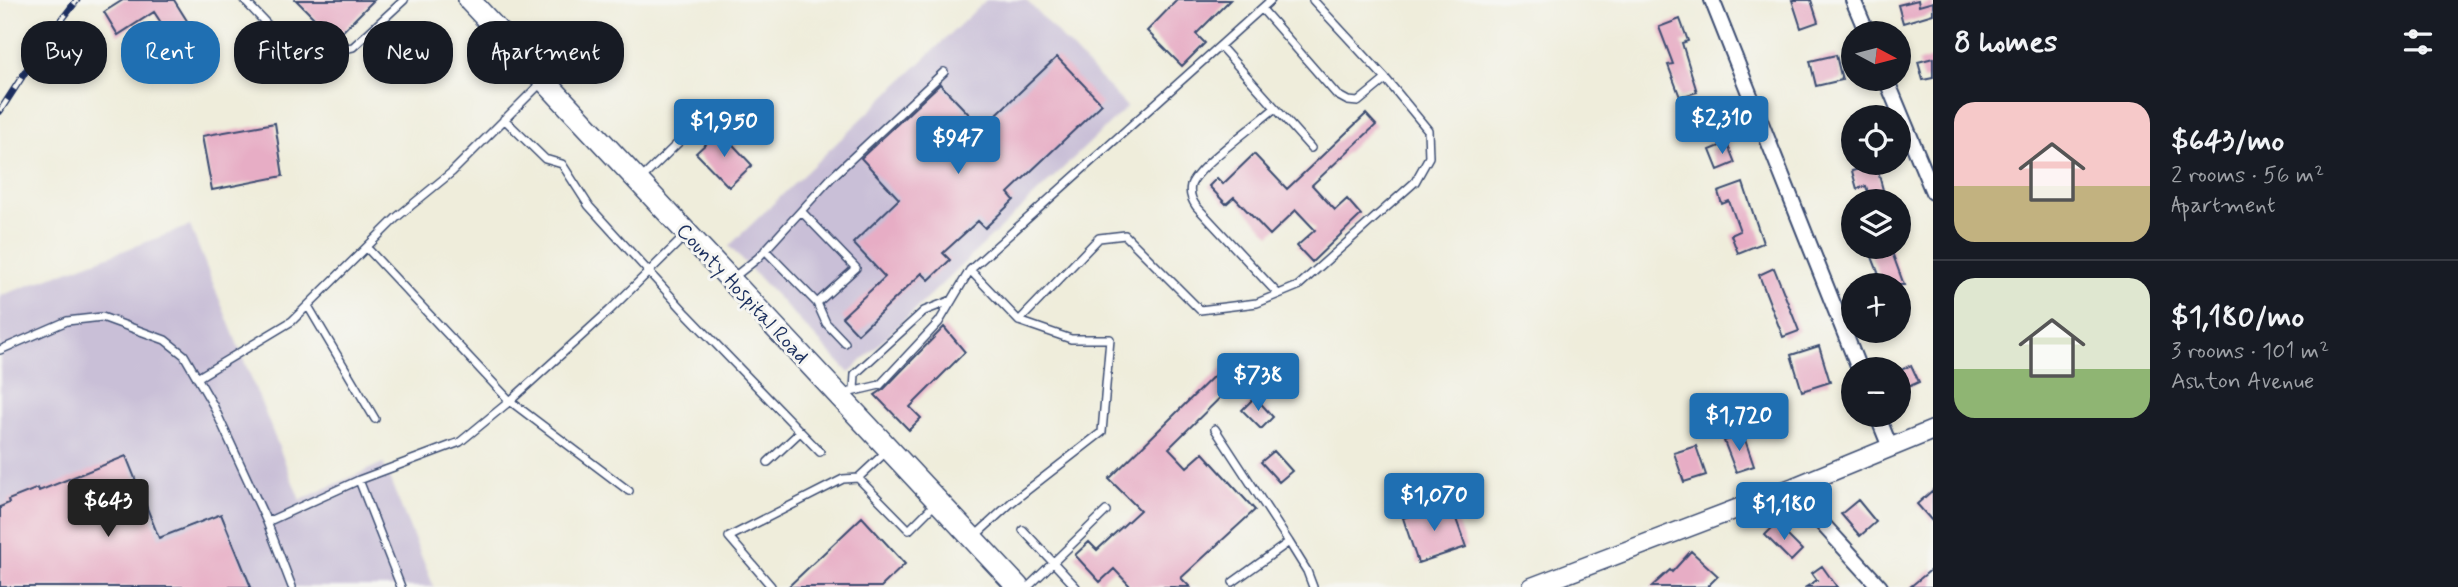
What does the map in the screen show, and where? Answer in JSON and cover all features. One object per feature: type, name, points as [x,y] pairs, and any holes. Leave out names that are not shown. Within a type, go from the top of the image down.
[{"type":"main road","name":"County Hospital Road","points":[[469,0],[489,21]]},
{"type":"main road","name":"County Hospital Road","points":[[548,84],[730,280],[846,392],[889,449],[1018,587]]},
{"type":"street","points":[[1712,0],[1854,357]]},
{"type":"street","points":[[1853,0],[1862,21]]},
{"type":"street","points":[[1891,91],[1933,192]]},
{"type":"street","points":[[1882,427],[1890,447]]},
{"type":"street","points":[[1532,587],[1794,487],[1933,430]]},
{"type":"street","points":[[1794,487],[1797,496],[1880,587]]},
{"type":"lane","points":[[244,0],[299,58],[353,47],[404,0]]},
{"type":"lane","points":[[846,392],[880,385],[939,322],[970,270],[1272,0]]},
{"type":"lane","points":[[1019,321],[1099,238],[1125,235],[1200,310],[1257,303],[1298,286],[1415,182],[1429,157],[1428,131],[1386,79],[1312,0]]},
{"type":"lane","points":[[1262,9],[1337,95],[1348,101],[1358,102],[1386,79]]},
{"type":"lane","points":[[1220,46],[1311,148]]},
{"type":"lane","points":[[730,280],[765,250],[832,177],[944,72]]},
{"type":"lane","points":[[197,378],[292,321],[397,217],[452,172],[540,84]]},
{"type":"lane","points":[[638,181],[715,107]]},
{"type":"lane","points":[[1275,108],[1200,172],[1190,188],[1191,198],[1196,206],[1278,294]]},
{"type":"lane","points":[[504,119],[545,159],[562,164],[589,206],[820,452]]},
{"type":"lane","points":[[801,211],[856,268],[817,303]]},
{"type":"lane","points":[[267,522],[359,480],[460,442],[510,401],[687,233]]},
{"type":"lane","points":[[367,247],[510,401],[629,492]]},
{"type":"lane","points":[[765,250],[817,303],[826,323],[845,344]]},
{"type":"lane","points":[[970,270],[1019,321],[1071,339],[1110,339],[1102,432],[1012,502],[973,538]]},
{"type":"lane","points":[[846,392],[855,373],[925,312],[953,300]]},
{"type":"lane","points":[[307,306],[375,419]]},
{"type":"lane","points":[[0,350],[67,321],[103,317],[165,340],[184,355],[213,405],[267,522],[292,587]]},
{"type":"lane","points":[[1215,429],[1307,571],[1313,587]]},
{"type":"lane","points":[[768,462],[800,432]]},
{"type":"lane","points":[[771,586],[729,537],[843,479],[858,478],[889,449]]},
{"type":"lane","points":[[858,478],[909,530],[939,502]]},
{"type":"lane","points":[[359,480],[401,587]]},
{"type":"lane","points":[[1028,587],[1106,511]]},
{"type":"lane","points":[[1023,530],[1076,587]]},
{"type":"lane","points":[[1233,582],[1289,542]]},
{"type":"shaded area","points":[[986,0],[1026,0],[1127,107],[849,373],[729,246]]},
{"type":"shaded area","points":[[190,226],[300,500],[383,463],[434,587],[0,587],[0,296]]},
{"type":"building","points":[[123,0],[174,0],[187,21],[160,21],[154,12],[140,21],[121,21],[121,33],[118,35],[104,12]]},
{"type":"building","points":[[296,0],[374,0],[349,25],[349,21],[317,21]]},
{"type":"building","points":[[1177,0],[1230,0],[1196,34],[1205,43],[1182,66],[1147,31]]},
{"type":"building","points":[[1792,0],[1811,0],[1818,22],[1801,28]]},
{"type":"building","points":[[1918,0],[1919,6],[1933,2],[1933,14],[1902,21],[1898,5]]},
{"type":"building","points":[[1680,19],[1688,41],[1682,43],[1697,92],[1680,97],[1668,65],[1673,64],[1659,27]]},
{"type":"building","points":[[1836,55],[1841,80],[1816,86],[1810,61]]},
{"type":"building","points":[[1057,57],[1102,104],[1008,193],[1014,200],[985,228],[978,221],[943,253],[950,260],[929,280],[922,273],[858,334],[842,317],[885,277],[853,243],[899,199],[861,158],[940,84],[982,128]]},
{"type":"building","points":[[1933,58],[1933,78],[1923,80],[1918,62]]},
{"type":"building","points":[[1366,114],[1376,125],[1312,185],[1335,210],[1347,199],[1361,215],[1312,262],[1297,246],[1315,230],[1296,210],[1270,235],[1234,197],[1226,204],[1209,186],[1217,178],[1223,184],[1254,154],[1287,189]]},
{"type":"building","points":[[275,123],[283,176],[212,190],[202,136]]},
{"type":"building","points":[[720,131],[752,165],[729,187],[696,153]]},
{"type":"building","points":[[1727,143],[1735,163],[1718,170],[1710,150]]},
{"type":"building","points":[[1853,175],[1879,175],[1883,189],[1867,189],[1866,186],[1857,189]]},
{"type":"building","points":[[1743,183],[1763,243],[1738,253],[1731,235],[1740,231],[1729,201],[1722,204],[1718,192]]},
{"type":"building","points":[[1873,259],[1894,259],[1900,273],[1878,273]]},
{"type":"building","points":[[1774,268],[1799,331],[1783,337],[1759,275]]},
{"type":"building","points":[[944,327],[965,352],[910,407],[921,418],[909,430],[875,395]]},
{"type":"building","points":[[1819,346],[1830,382],[1802,391],[1791,355]]},
{"type":"building","points":[[1227,363],[1241,377],[1169,448],[1187,467],[1203,453],[1255,510],[1181,578],[1190,587],[1131,587],[1114,569],[1100,582],[1075,555],[1089,542],[1097,550],[1140,510],[1109,479]]},
{"type":"building","points":[[1911,365],[1919,382],[1911,386]]},
{"type":"building","points":[[1255,397],[1273,417],[1261,429],[1242,410]]},
{"type":"building","points":[[1743,434],[1754,466],[1736,472],[1724,441]]},
{"type":"building","points":[[1696,446],[1706,475],[1684,482],[1674,453]]},
{"type":"building","points":[[1274,451],[1292,471],[1279,482],[1261,462]]},
{"type":"building","points":[[126,456],[159,538],[221,514],[251,587],[0,587],[0,507],[9,503],[8,500],[38,488],[39,491]]},
{"type":"building","points":[[1933,490],[1933,522],[1917,504]]},
{"type":"building","points":[[1858,500],[1876,522],[1860,536],[1841,514]]},
{"type":"building","points":[[1450,502],[1466,547],[1418,563],[1403,518]]},
{"type":"building","points":[[862,517],[905,564],[881,587],[788,587]]},
{"type":"building","points":[[1776,524],[1802,550],[1791,561],[1765,535]]},
{"type":"building","points":[[1691,551],[1718,576],[1707,587],[1651,587],[1670,570],[1672,572]]},
{"type":"building","points":[[1822,566],[1837,587],[1806,587],[1817,580],[1812,573]]},
{"type":"building","points":[[1933,568],[1933,587],[1910,587]]},
{"type":"railway","points":[[0,111],[44,43],[77,0]]}]
